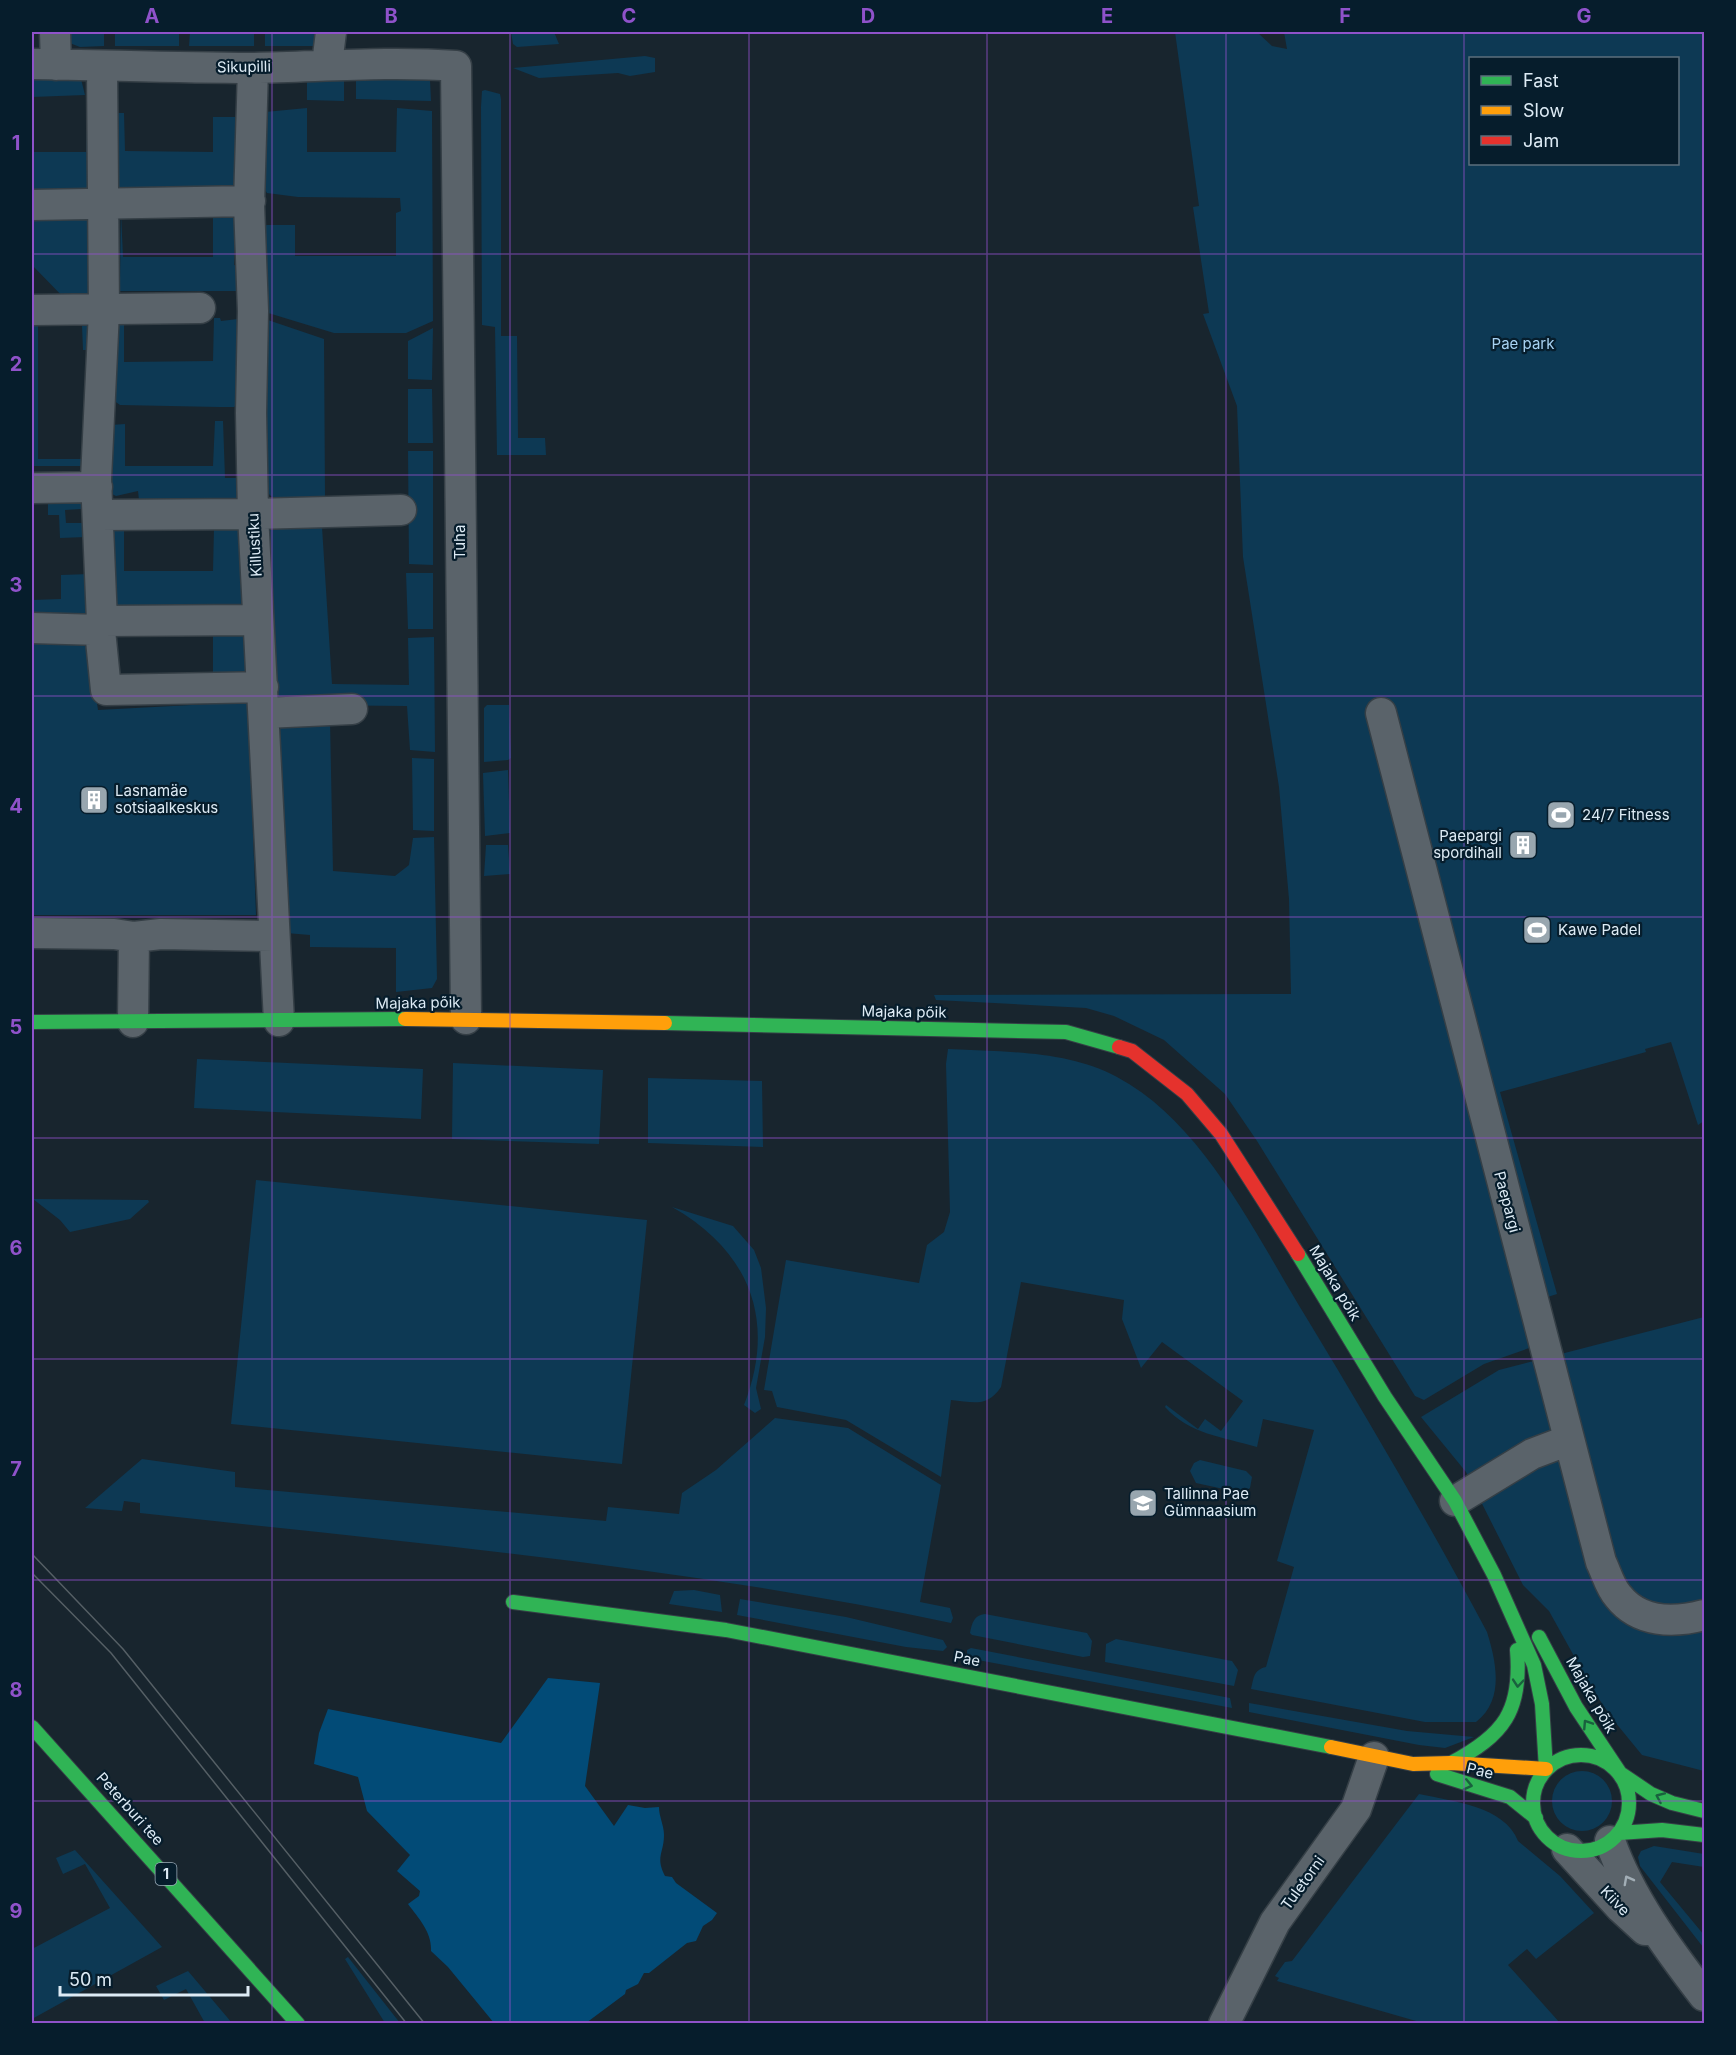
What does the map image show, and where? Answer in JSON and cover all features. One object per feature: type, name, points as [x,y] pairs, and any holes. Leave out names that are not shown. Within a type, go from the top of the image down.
[{"type":"main road","name":"Majaka põik","points":[[32,1022],[466,1019],[1066,1032],[1132,1051],[1187,1094],[1221,1134],[1300,1257],[1385,1397],[1455,1501],[1494,1575],[1534,1665],[1542,1704],[1546,1769]]},
{"type":"main road","name":"Majaka põik","points":[[1494,1575],[1539,1635],[1576,1707],[1620,1773]]},
{"type":"main road","name":"Pae","points":[[513,1602],[726,1630],[1239,1728],[1413,1764],[1451,1763],[1546,1769]]},
{"type":"main road","points":[[1451,1763],[1479,1750],[1502,1729],[1508,1719],[1517,1697],[1519,1668],[1514,1624]]},
{"type":"main road","name":"Peterburi tee","points":[[32,1727],[298,2024]]},
{"type":"main road","points":[[1704,1811],[1672,1803],[1651,1794],[1604,1760],[1584,1754],[1563,1758],[1546,1769],[1534,1795],[1536,1818],[1548,1837],[1567,1849],[1590,1850],[1615,1837],[1646,1828],[1666,1828],[1704,1835]]},
{"type":"main road","name":"Pae","points":[[1413,1764],[1455,1782],[1510,1797],[1536,1818]]},
{"type":"main road","points":[[1615,1837],[1630,1805],[1628,1788],[1620,1773]]},
{"type":"street","points":[[44,64],[55,32]]},
{"type":"street","points":[[327,64],[331,32]]},
{"type":"street","name":"Sikupilli","points":[[44,64],[102,68],[253,68],[327,64],[456,66]]},
{"type":"street","name":"Tuha","points":[[456,66],[466,1019]]},
{"type":"street","points":[[102,68],[104,311],[98,501],[101,626],[106,690],[264,700],[352,709]]},
{"type":"street","name":"Killustiku","points":[[253,68],[250,201],[254,311],[250,413],[273,936],[279,1021]]},
{"type":"street","points":[[32,205],[250,201]]},
{"type":"street","points":[[32,310],[104,311],[201,308]]},
{"type":"street","points":[[32,488],[98,501],[253,514],[401,510]]},
{"type":"street","points":[[32,628],[258,620]]},
{"type":"street","name":"Paepargi","points":[[1382,713],[1601,1562],[1617,1595],[1638,1614],[1661,1619],[1683,1620],[1704,1615]]},
{"type":"street","points":[[32,933],[114,933],[134,937],[161,934],[273,936]]},
{"type":"street","points":[[134,937],[134,1022]]},
{"type":"street","points":[[1455,1501],[1532,1454],[1569,1440]]},
{"type":"street","name":"Tuletorni","points":[[1234,2019],[1275,1922],[1356,1809],[1374,1757]]},
{"type":"street","name":"Kiive","points":[[1615,1837],[1629,1883],[1668,1949],[1704,1996]]},
{"type":"street","name":"Kiive","points":[[1567,1849],[1621,1908],[1668,1949]]},
{"type":"green space","points":[[69,32],[104,32],[104,46],[80,47],[67,42]]},
{"type":"green space","points":[[115,32],[179,32],[179,46],[115,46]]},
{"type":"green space","points":[[190,32],[254,32],[254,46],[189,46]]},
{"type":"green space","points":[[265,32],[320,32],[319,41],[313,46],[265,46]]},
{"type":"green space","points":[[511,32],[554,32],[559,44],[517,47],[513,44]]},
{"type":"green space","name":"Pae park","points":[[1175,32],[1257,32],[1272,46],[1287,49],[1284,32],[1704,32],[1704,1121],[1698,1125],[1671,1042],[1645,1049],[1646,1052],[1500,1092],[1557,1294],[1532,1302],[1532,1347],[1484,1364],[1424,1400],[1415,1396],[1257,1141],[1225,1094],[1164,1040],[1114,1016],[1086,1008],[936,1000],[934,995],[1291,994],[1289,899],[1279,787],[1243,557],[1237,406],[1203,314],[1209,313],[1193,207],[1199,206]]},
{"type":"green space","points":[[645,56],[655,58],[655,72],[630,76],[618,73],[539,78],[513,68]]},
{"type":"green space","points":[[344,78],[344,101],[307,100],[307,79]]},
{"type":"green space","points":[[32,79],[81,79],[85,95],[32,97]]},
{"type":"green space","points":[[356,79],[430,80],[431,101],[356,99]]},
{"type":"green space","points":[[482,91],[500,94],[501,99],[501,336],[517,336],[518,438],[545,438],[546,455],[497,455],[495,327],[482,325],[481,107]]},
{"type":"green space","points":[[89,108],[96,195],[32,193],[32,152],[86,152],[86,109]]},
{"type":"green space","points":[[307,108],[307,152],[396,152],[397,108],[432,111],[433,321],[406,333],[334,333],[265,312],[264,226],[295,225],[295,256],[396,256],[396,213],[401,211],[400,198],[298,197],[267,193],[264,188],[265,112]]},
{"type":"green space","points":[[105,113],[124,113],[125,151],[213,152],[213,117],[240,117],[241,190],[116,188]]},
{"type":"green space","points":[[236,208],[234,265],[241,266],[241,291],[114,291],[113,279],[120,278],[121,213],[123,257],[213,257],[213,213]]},
{"type":"green space","points":[[32,213],[97,214],[97,292],[69,303],[32,265]]},
{"type":"green space","points":[[124,318],[124,362],[213,361],[214,318],[220,318],[221,321],[238,319],[239,403],[234,407],[120,405],[113,400],[111,329]]},
{"type":"green space","points":[[265,319],[324,339],[325,497],[313,496],[312,506],[278,503],[267,492]]},
{"type":"green space","points":[[32,321],[89,324],[92,350],[83,350],[82,326],[38,326],[38,459],[83,459],[86,463],[81,466],[32,466]]},
{"type":"green space","points":[[433,328],[432,380],[408,379],[408,341]]},
{"type":"green space","points":[[408,389],[432,389],[433,443],[408,443]]},
{"type":"green space","points":[[215,421],[223,421],[225,478],[238,478],[243,502],[139,500],[138,491],[116,496],[110,493],[111,425],[125,424],[125,466],[213,466]]},
{"type":"green space","points":[[408,451],[433,451],[433,565],[409,564]]},
{"type":"green space","points":[[48,496],[87,498],[90,512],[82,513],[81,509],[65,510],[66,523],[90,523],[86,537],[60,538],[59,515],[48,515]]},
{"type":"green space","points":[[241,524],[245,608],[115,615],[113,530],[124,528],[124,571],[213,571],[214,528]]},
{"type":"green space","points":[[271,525],[322,527],[332,684],[409,685],[408,638],[434,637],[435,752],[410,750],[407,706],[304,705],[303,697],[293,696],[293,705],[276,700],[269,530]]},
{"type":"green space","points":[[406,573],[433,573],[433,629],[408,629]]},
{"type":"green space","points":[[90,574],[89,608],[84,615],[32,618],[32,600],[61,599],[61,575]]},
{"type":"green space","points":[[213,632],[245,633],[247,669],[241,674],[213,676]]},
{"type":"green space","points":[[32,641],[82,643],[89,649],[98,710],[248,702],[256,915],[32,915]]},
{"type":"green space","points":[[487,705],[509,705],[511,758],[484,762],[484,708]]},
{"type":"green space","points":[[330,720],[333,871],[395,876],[409,865],[413,838],[434,837],[437,979],[432,988],[396,992],[396,948],[310,947],[310,935],[286,933],[280,723]]},
{"type":"green space","points":[[412,758],[434,759],[434,831],[413,830]]},
{"type":"green space","points":[[508,770],[510,833],[485,836],[483,773]]},
{"type":"green space","points":[[486,845],[508,845],[510,874],[484,876]]},
{"type":"green space","points":[[948,1049],[1035,1054],[1098,1068],[1148,1097],[1202,1152],[1247,1218],[1353,1395],[1487,1632],[1495,1667],[1495,1692],[1485,1713],[1476,1722],[1425,1722],[1251,1689],[1256,1672],[1266,1667],[1294,1567],[1277,1561],[1314,1430],[1263,1419],[1257,1447],[1196,1429],[1174,1416],[1165,1407],[1166,1405],[1198,1429],[1205,1419],[1221,1431],[1243,1401],[1162,1342],[1141,1368],[1122,1319],[1124,1300],[1021,1282],[1001,1387],[996,1394],[985,1401],[951,1400],[941,1477],[846,1420],[777,1407],[772,1391],[764,1390],[786,1260],[919,1283],[927,1245],[944,1232],[950,1212],[946,1064]]},
{"type":"green space","points":[[197,1059],[423,1069],[421,1119],[194,1108]]},
{"type":"green space","points":[[453,1063],[603,1070],[599,1144],[452,1139]]},
{"type":"green space","points":[[648,1078],[762,1081],[763,1147],[648,1143]]},
{"type":"green space","points":[[256,1180],[647,1220],[622,1464],[231,1424]]},
{"type":"green space","points":[[33,1199],[148,1200],[149,1202],[130,1219],[70,1232],[60,1220]]},
{"type":"green space","points":[[672,1207],[733,1226],[754,1250],[761,1268],[766,1308],[765,1337],[756,1388],[761,1409],[755,1413],[744,1405],[754,1374],[758,1345],[756,1317],[750,1291],[738,1267],[721,1245],[699,1225]]},
{"type":"green space","points":[[1704,1317],[1704,1771],[1642,1755],[1615,1722],[1594,1692],[1549,1611],[1523,1585],[1466,1472],[1421,1417],[1499,1370]]},
{"type":"green space","points":[[775,1418],[848,1428],[941,1485],[920,1602],[950,1608],[953,1618],[951,1623],[851,1603],[649,1571],[140,1513],[140,1503],[124,1501],[122,1511],[85,1508],[142,1459],[235,1472],[235,1487],[606,1521],[608,1507],[679,1514],[682,1493],[716,1470]]},
{"type":"green space","points":[[1200,1460],[1246,1471],[1252,1477],[1250,1488],[1242,1493],[1196,1483],[1190,1471],[1194,1463]]},
{"type":"green space","points":[[694,1590],[720,1595],[722,1612],[669,1604],[674,1591]]},
{"type":"green space","points":[[740,1599],[846,1617],[943,1640],[947,1647],[943,1651],[906,1647],[737,1615]]},
{"type":"green space","points":[[985,1614],[1087,1633],[1092,1641],[1090,1656],[1083,1657],[972,1635],[970,1633],[974,1620]]},
{"type":"green space","points":[[1116,1639],[1232,1661],[1238,1670],[1234,1686],[1105,1662],[1106,1644]]},
{"type":"green space","points":[[971,1648],[1230,1698],[1232,1708],[967,1658],[967,1650]]},
{"type":"green space","points":[[1249,1703],[1407,1731],[1474,1737],[1445,1748],[1419,1745],[1249,1712]]},
{"type":"green space","points":[[1576,1771],[1588,1771],[1599,1776],[1607,1784],[1612,1801],[1610,1813],[1599,1826],[1588,1831],[1576,1831],[1565,1826],[1557,1818],[1552,1807],[1552,1795],[1557,1784],[1565,1776]]},
{"type":"green space","points":[[1419,1794],[1476,1807],[1502,1820],[1518,1841],[1560,1876],[1594,1913],[1536,1959],[1527,1949],[1508,1965],[1560,2023],[1423,2023],[1277,1981],[1279,1978],[1275,1976],[1285,1962],[1292,1961]]},
{"type":"green space","points":[[1654,1846],[1704,1854],[1704,1867],[1672,1862],[1660,1882],[1704,1935],[1703,1947],[1640,1866],[1638,1857],[1641,1851]]},
{"type":"green space","points":[[75,1850],[162,1947],[32,2019],[32,1949],[110,1908],[85,1864],[63,1874],[56,1858]]},
{"type":"green space","points":[[348,1957],[400,2023],[385,2023],[345,1959]]},
{"type":"green space","points":[[188,1971],[232,2023],[205,2023],[186,1989],[164,2000],[156,1986]]},
{"type":"shaded area","points":[[548,1678],[600,1683],[585,1786],[614,1826],[628,1805],[645,1808],[659,1807],[664,1835],[661,1864],[665,1876],[672,1877],[676,1883],[717,1913],[703,1926],[696,1941],[687,1943],[649,1973],[644,1973],[638,1984],[626,1990],[625,1994],[586,2023],[494,2023],[448,1967],[431,1951],[427,1932],[408,1904],[419,1896],[420,1891],[397,1871],[410,1855],[367,1811],[358,1777],[314,1764],[319,1733],[328,1709],[501,1743]]},
{"type":"tram line","points":[[32,1554],[123,1649],[425,2024]]},
{"type":"tram line","points":[[32,1573],[111,1653],[407,2024]]},
{"type":"traffic: fast","points":[[32,1022],[405,1019]]},
{"type":"traffic: fast","points":[[665,1023],[1066,1032],[1119,1047]]},
{"type":"traffic: fast","points":[[1298,1254],[1385,1397],[1455,1501],[1494,1575],[1534,1665],[1542,1704],[1546,1769]]},
{"type":"traffic: fast","points":[[513,1602],[726,1630],[1331,1747]]},
{"type":"traffic: fast","points":[[1539,1637],[1576,1707],[1620,1773],[1651,1794],[1672,1803],[1704,1811]]},
{"type":"traffic: fast","points":[[1451,1763],[1484,1742],[1506,1719],[1516,1689],[1517,1650]]},
{"type":"traffic: fast","points":[[32,1727],[298,2024]]},
{"type":"traffic: fast","points":[[1581,1755],[1599,1759],[1615,1769],[1625,1785],[1629,1803],[1625,1821],[1615,1837],[1599,1847],[1581,1851],[1563,1847],[1547,1837],[1537,1821],[1533,1803],[1537,1785],[1547,1769],[1563,1759],[1581,1755]]},
{"type":"traffic: fast","points":[[1437,1774],[1510,1797],[1536,1818]]},
{"type":"traffic: fast","points":[[1619,1833],[1662,1830],[1704,1835]]},
{"type":"traffic: slow","points":[[405,1019],[665,1023]]},
{"type":"traffic: slow","points":[[1331,1747],[1413,1764],[1451,1763],[1546,1769]]},
{"type":"traffic: jam","points":[[1119,1047],[1132,1051],[1187,1094],[1221,1134],[1298,1254]]},
{"type":"place","name":"Lasnamäe sotsiaalkeskus","points":[[94,800]]},
{"type":"place","name":"24/7 Fitness","points":[[1561,815]]},
{"type":"place","name":"Paepargi spordihall","points":[[1523,845]]},
{"type":"place","name":"Kawe Padel","points":[[1537,930]]},
{"type":"place","name":"Tallinna Pae Gümnaasium","points":[[1143,1503]]}]
